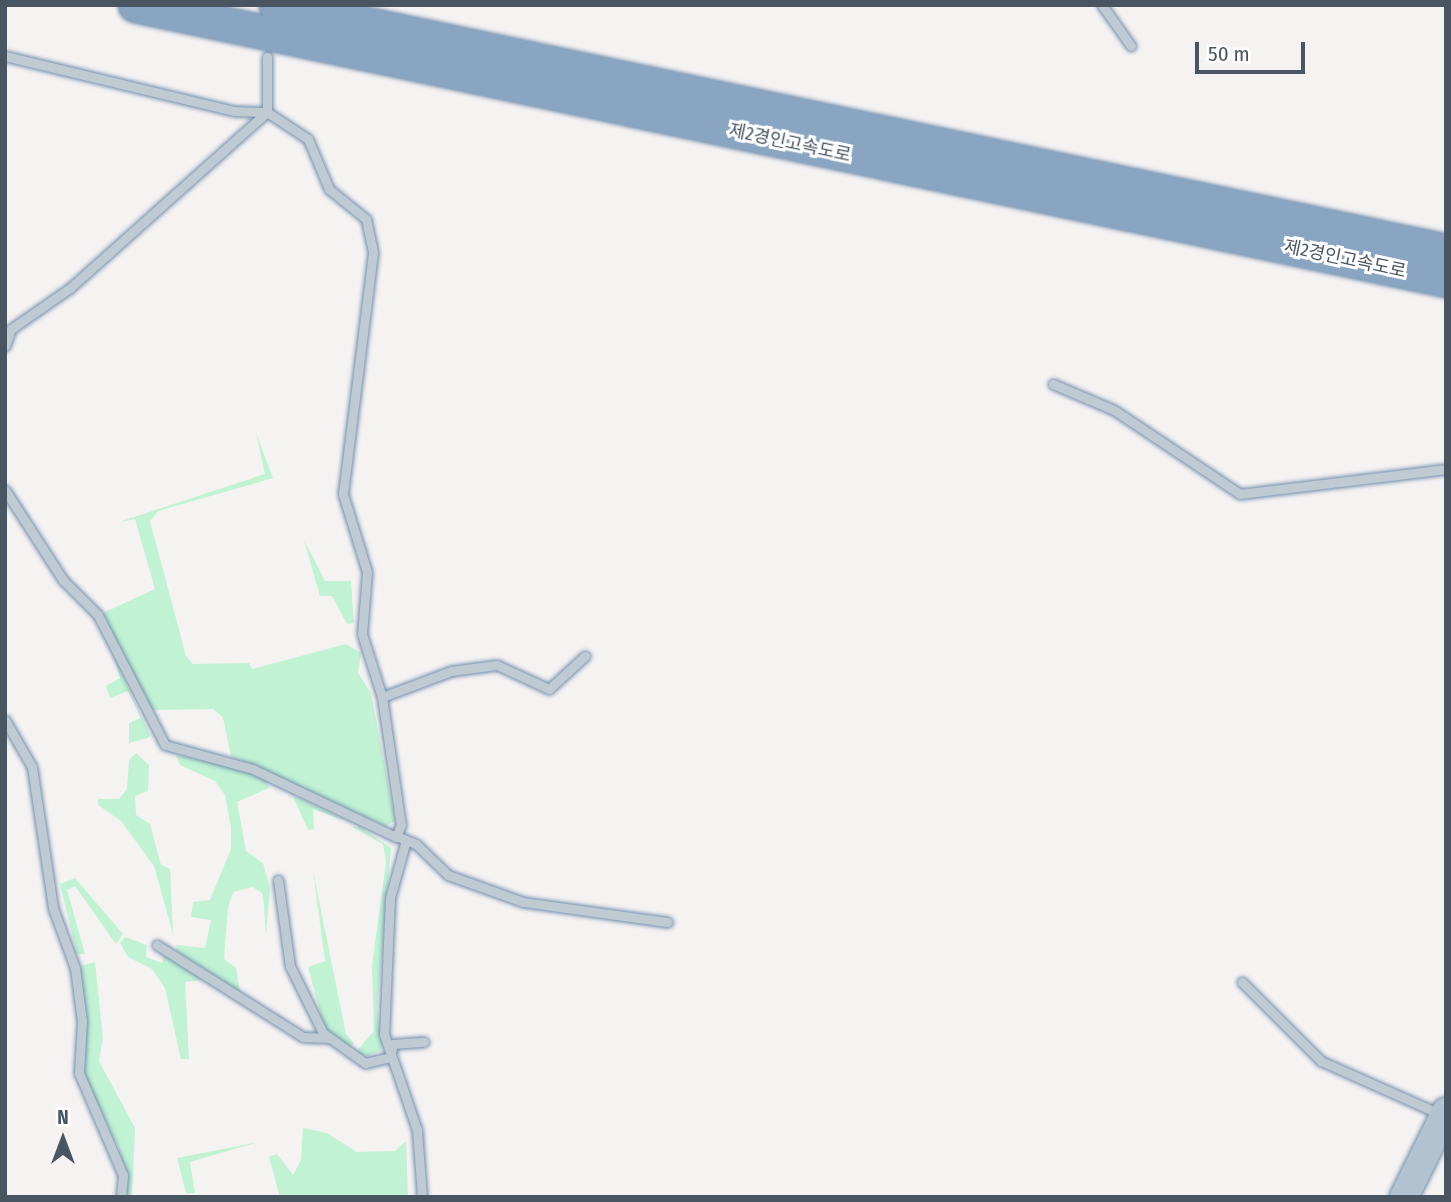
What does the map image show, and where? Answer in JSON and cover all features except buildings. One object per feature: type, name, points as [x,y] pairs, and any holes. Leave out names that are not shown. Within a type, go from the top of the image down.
[{"type":"highway","name":"제2경인고속도로","points":[[135,5],[1446,280]]},
{"type":"highway","name":"제2경인고속도로","points":[[276,5],[601,76],[1446,251]]},
{"type":"highway","points":[[368,5],[601,76]]},
{"type":"main road","points":[[1404,1197],[1445,1123]]},
{"type":"main road","points":[[1416,1197],[1445,1123]]},
{"type":"lane","points":[[1102,5],[1131,46]]},
{"type":"lane","points":[[5,56],[234,111],[267,112],[308,139],[329,189],[366,219],[373,253],[343,494],[367,572],[362,634],[382,697],[401,825],[396,837]]},
{"type":"lane","points":[[5,346],[11,329],[70,288],[267,112],[267,57]]},
{"type":"lane","points":[[1053,384],[1114,410],[1240,494],[1446,469]]},
{"type":"lane","points":[[5,490],[63,580],[98,615],[166,745],[253,769],[406,840],[448,875],[523,902],[668,922]]},
{"type":"lane","points":[[382,697],[451,670],[497,665],[549,690],[585,656]]},
{"type":"lane","points":[[5,720],[32,767],[53,908],[75,968],[82,1021],[79,1073],[122,1175],[121,1197]]},
{"type":"lane","points":[[406,840],[390,898],[382,979],[390,1057],[406,1086],[417,1130],[422,1197]]},
{"type":"lane","points":[[278,880],[290,966],[329,1038],[365,1063],[390,1057]]},
{"type":"lane","points":[[158,945],[303,1037],[329,1038]]},
{"type":"lane","points":[[1242,982],[1321,1061],[1445,1123]]},
{"type":"lane","points":[[390,1057],[393,1044],[424,1042]]},
{"type":"green space","points":[[256,433],[273,478],[158,511],[150,521],[186,656],[193,664],[249,663],[252,669],[346,644],[361,653],[358,673],[371,693],[395,821],[386,826],[231,756],[223,718],[214,709],[149,710],[103,613],[155,589],[135,519],[119,522],[265,474]]},
{"type":"green space","points":[[304,540],[325,581],[351,581],[354,623],[347,624],[332,596],[320,596]]},
{"type":"green space","points":[[113,655],[150,735],[148,738],[129,743],[129,723],[141,718],[128,691],[110,698],[106,686],[120,678]]},
{"type":"green space","points":[[136,753],[149,765],[148,791],[135,796],[136,815],[150,824],[161,865],[170,869],[173,934],[154,866],[121,821],[98,805],[98,799],[119,799],[127,789],[129,760]]},
{"type":"green space","points":[[176,755],[241,768],[266,779],[269,788],[237,802],[246,851],[263,863],[270,888],[266,935],[263,894],[253,887],[233,892],[228,908],[224,959],[236,968],[240,992],[176,951],[177,945],[205,948],[211,920],[191,917],[193,902],[210,900],[231,849],[231,828],[225,795],[215,781],[180,765]]},
{"type":"green space","points":[[293,796],[348,822],[313,809],[314,829],[308,830]]},
{"type":"green space","points":[[359,826],[391,848],[377,1007],[382,1050],[368,1056],[356,1052],[374,1031],[372,966],[386,862],[383,844],[352,827]]},
{"type":"green space","points":[[313,871],[346,1034],[354,1043],[349,1048],[325,1031],[308,967],[325,961]]},
{"type":"green space","points":[[75,878],[123,934],[116,944],[75,886],[67,890],[85,954],[77,954],[60,884]]},
{"type":"green space","points":[[125,937],[147,945],[146,957],[162,963],[165,955],[202,980],[185,982],[189,1059],[181,1059],[165,988],[152,969],[128,957],[120,943]]},
{"type":"green space","points":[[95,962],[103,1038],[99,1061],[135,1128],[132,1197],[125,1197],[119,1148],[82,1074],[81,966]]},
{"type":"green space","points":[[303,1128],[327,1133],[357,1152],[395,1151],[406,1141],[408,1197],[280,1197],[269,1157],[277,1154],[293,1175],[301,1160]]},
{"type":"green space","points":[[259,1142],[190,1162],[195,1193],[186,1193],[177,1158]]}]
